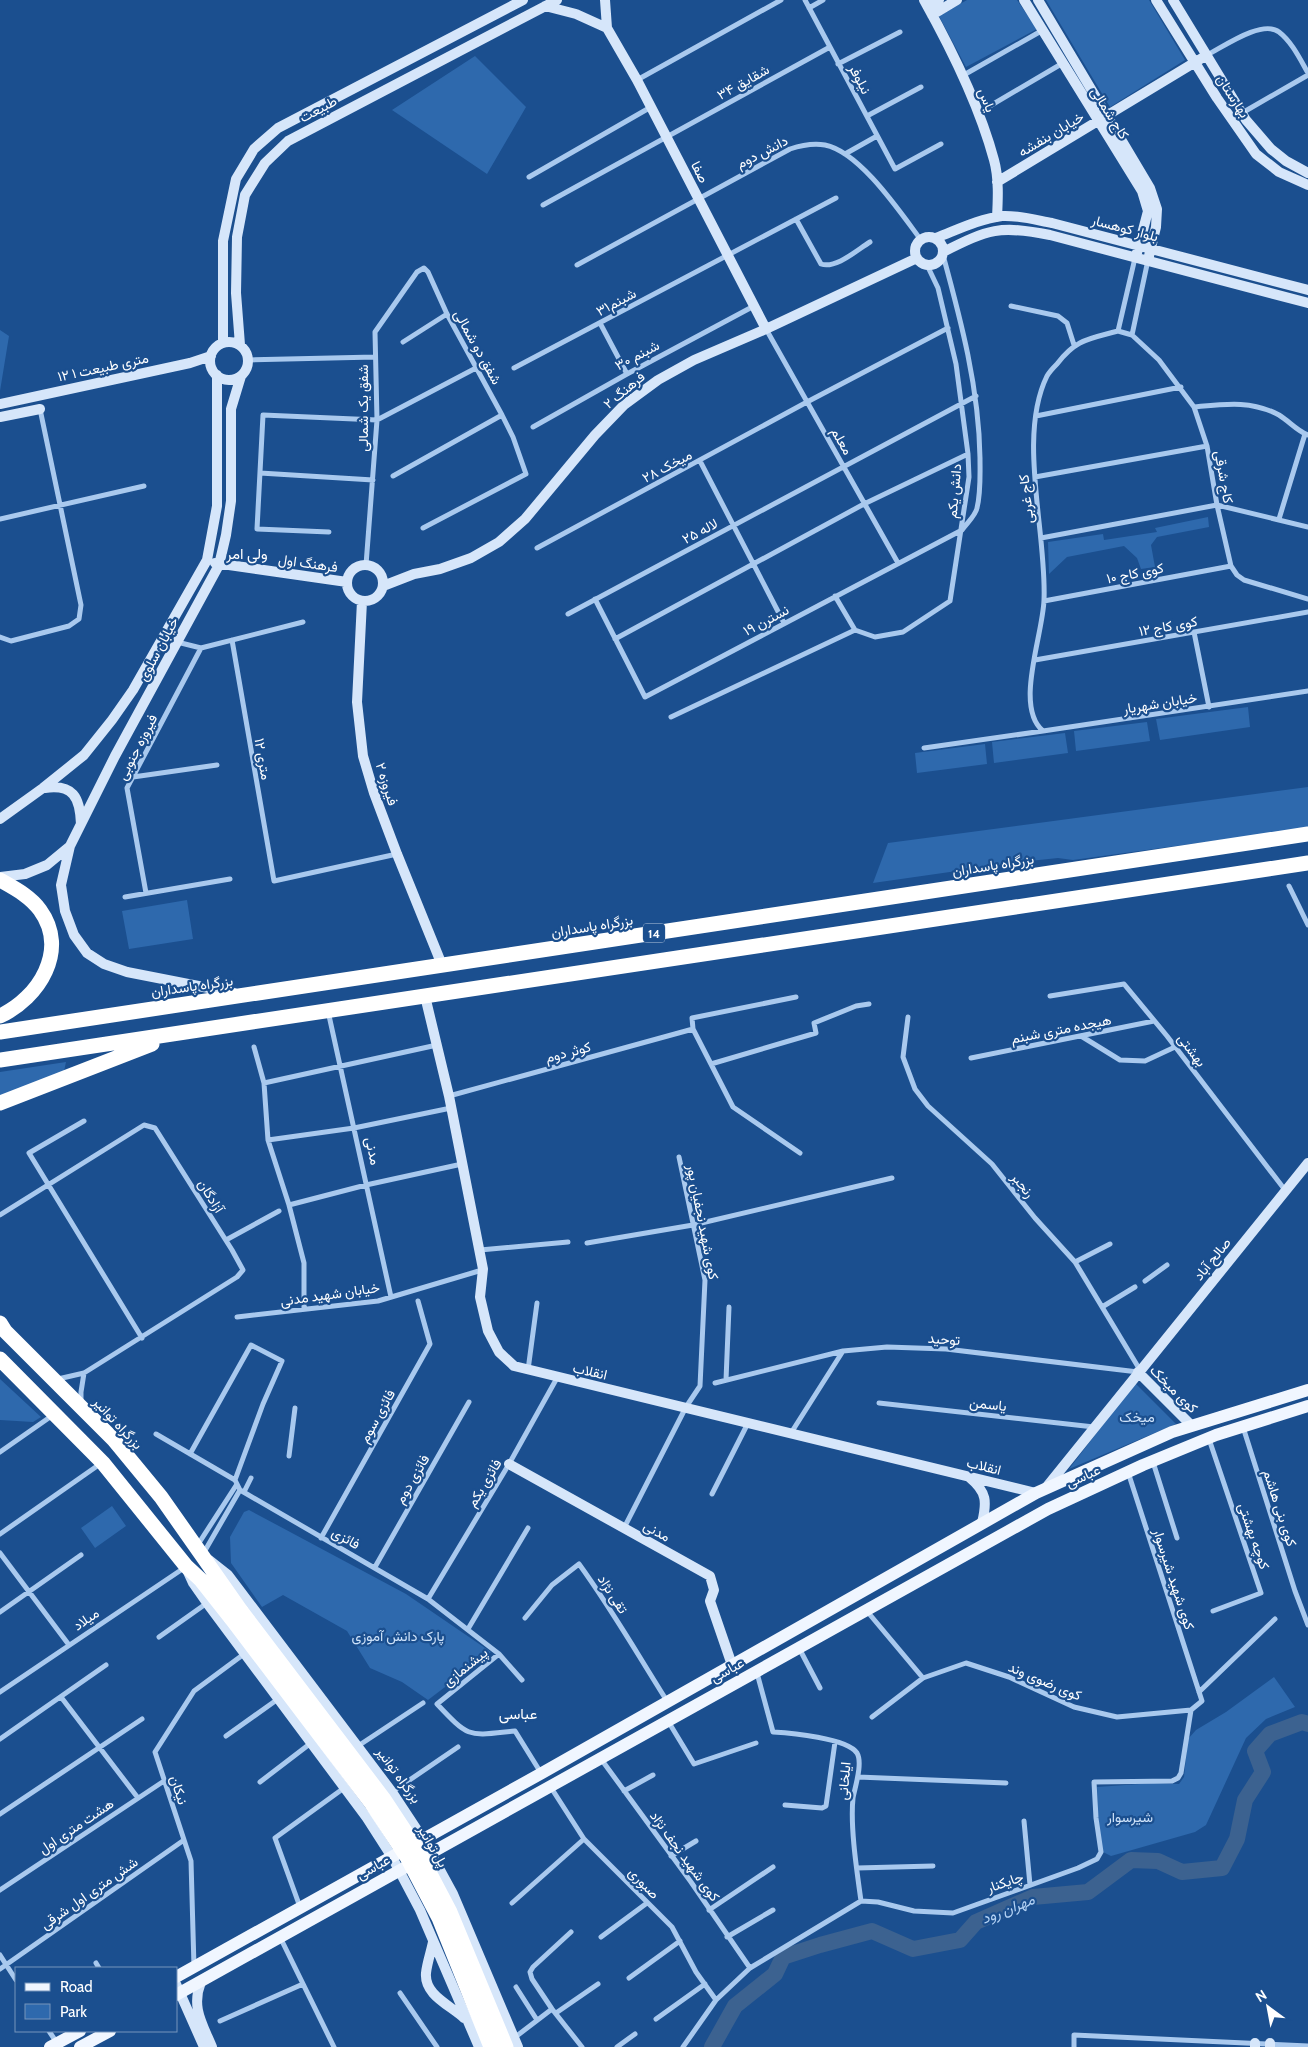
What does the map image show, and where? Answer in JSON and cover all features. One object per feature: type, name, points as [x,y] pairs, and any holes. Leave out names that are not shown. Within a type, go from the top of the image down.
[{"type":"highway","name":"بزرگراه پاسداران","points":[[0,1032],[1308,834]]},
{"type":"highway","name":"14","points":[[0,1060],[1308,863]]},
{"type":"highway","points":[[0,878],[21,891],[40,910],[50,930],[52,950],[46,972],[33,993],[14,1010],[0,1016]]},
{"type":"highway","points":[[0,1103],[180,1034]]},
{"type":"highway","name":"بزرگراه توانیر","points":[[2,1332],[53,1379],[125,1454],[161,1498],[200,1551],[236,1614]]},
{"type":"highway","points":[[3,1366],[103,1462],[186,1566],[236,1614]]},
{"type":"highway","name":"پل توانیر","points":[[236,1614],[383,1798],[418,1851],[450,1912],[513,2044]]},
{"type":"highway","name":"پل توانیر","points":[[236,1614],[372,1804],[407,1857],[439,1918],[491,2047]]},
{"type":"main road","name":"عباسى","points":[[178,1976],[542,1773],[1040,1491],[1148,1442],[1191,1425],[1308,1390]]},
{"type":"main road","points":[[1287,1396],[1290,1411]]},
{"type":"main road","name":"عباسى","points":[[178,1991],[201,1982],[280,1936],[1048,1509],[1208,1438],[1308,1406]]},
{"type":"main road","points":[[672,1699],[685,1711]]},
{"type":"main road","points":[[54,2045],[78,2032]]},
{"type":"main road","points":[[80,2047],[108,2032]]},
{"type":"street","name":"طبیعت","points":[[223,343],[224,241],[236,179],[254,149],[278,128],[524,0]]},
{"type":"street","name":"طبیعت","points":[[240,345],[236,293],[237,237],[245,195],[265,163],[288,141],[557,0]]},
{"type":"street","points":[[545,6],[576,14],[607,28],[605,0]]},
{"type":"street","points":[[637,80],[781,0]]},
{"type":"street","name":"نیلوفر","points":[[804,0],[895,169],[942,144]]},
{"type":"street","points":[[809,8],[823,0]]},
{"type":"street","points":[[928,7],[939,0]]},
{"type":"street","points":[[928,7],[957,0]]},
{"type":"street","name":"کاج شمالی","points":[[1024,0],[1063,63],[1104,119],[1150,188],[1157,209],[1156,227],[1148,260]]},
{"type":"street","name":"کاج شمالی","points":[[1038,0],[1104,119],[1146,201],[1148,210],[1136,257]]},
{"type":"street","name":"بهارستان","points":[[1156,0],[1243,137],[1256,154],[1279,172],[1308,185]]},
{"type":"street","name":"بهارستان","points":[[1173,0],[1241,113],[1271,150],[1286,161],[1308,172]]},
{"type":"street","name":"یاس","points":[[928,7],[978,113],[994,161],[997,182],[997,217]]},
{"type":"street","name":"صفا","points":[[607,28],[637,80],[766,330]]},
{"type":"street","points":[[1207,55],[1258,28],[1277,30],[1292,45],[1308,74],[1241,113]]},
{"type":"street","points":[[962,76],[1042,30]]},
{"type":"street","points":[[838,64],[900,32]]},
{"type":"street","name":"شقایق ۳۴","points":[[543,205],[830,47]]},
{"type":"street","name":"خیابان بنفشه","points":[[997,182],[1207,55]]},
{"type":"street","points":[[978,113],[1063,63]]},
{"type":"street","points":[[866,116],[921,87]]},
{"type":"street","points":[[528,177],[651,107]]},
{"type":"street","points":[[845,154],[878,136]]},
{"type":"street","name":"دانش دوم","points":[[577,265],[790,149],[802,145],[826,145],[845,154],[873,179],[921,240]]},
{"type":"street","name":"شبنم۳۱","points":[[514,368],[836,198]]},
{"type":"street","name":"بلوار کوهسار","points":[[936,238],[997,217],[1023,217],[1308,290]]},
{"type":"street","points":[[796,219],[821,264],[826,266],[870,242]]},
{"type":"street","name":"بلوار کوهسار","points":[[943,253],[988,231],[1004,228],[1050,235],[1308,303]]},
{"type":"street","points":[[928,237],[936,238],[942,244],[943,253],[939,262],[927,265],[916,258],[916,246],[921,240],[928,237]]},
{"type":"street","name":"دانش یکم","points":[[943,253],[968,352],[976,396],[980,447],[977,510],[962,530]]},
{"type":"street","points":[[1118,331],[1136,257]]},
{"type":"street","name":"فرهنگ ۲","points":[[383,586],[414,574],[440,569],[471,558],[499,542],[525,519],[595,435],[624,405],[658,380],[687,364],[766,330],[916,258]]},
{"type":"street","points":[[1011,306],[1058,316],[1067,323],[1074,345],[1118,331],[1132,335],[1148,260]]},
{"type":"street","name":"دانش یکم","points":[[927,265],[938,288],[963,403],[969,477],[962,530]]},
{"type":"street","name":"شفق دو شمالی","points":[[423,528],[526,474],[513,437],[447,314],[428,272],[424,268]]},
{"type":"street","name":"شفق یک شمالی","points":[[366,565],[377,420],[375,332],[417,272],[424,268]]},
{"type":"street","name":"شبنم ۳۰","points":[[533,427],[626,374],[754,306]]},
{"type":"street","points":[[403,342],[447,314]]},
{"type":"street","points":[[600,323],[626,374]]},
{"type":"street","name":"میخک ۲۸","points":[[536,548],[948,328]]},
{"type":"street","name":"معلم","points":[[766,330],[898,563]]},
{"type":"street","name":"کاج شرقی","points":[[1132,335],[1159,360],[1194,407],[1207,446],[1217,505],[1231,566]]},
{"type":"street","points":[[223,343],[240,345],[244,349],[248,366],[241,376],[230,380],[224,379],[212,367],[211,356],[214,350],[223,343]]},
{"type":"street","name":"کاج غربی","points":[[1043,731],[1034,721],[1030,708],[1030,690],[1044,601],[1041,538],[1034,462],[1036,416],[1037,404],[1048,375],[1074,345]]},
{"type":"street","name":"۱۲ متری طبیعت ۱","points":[[0,404],[190,363],[211,356]]},
{"type":"street","points":[[248,360],[375,357]]},
{"type":"street","points":[[329,532],[257,529],[263,415],[377,420],[476,368]]},
{"type":"street","name":"خیابان سلوی","points":[[0,819],[84,755],[112,720],[133,690],[207,560],[217,506],[217,374]]},
{"type":"street","name":"خیابان سلوی","points":[[0,878],[25,874],[47,865],[70,846],[115,756],[219,565],[231,501],[231,409],[241,376]]},
{"type":"street","points":[[1036,416],[1181,388]]},
{"type":"street","name":"لاله ۲۵","points":[[568,614],[976,396]]},
{"type":"street","points":[[1194,407],[1232,403],[1249,404],[1269,410],[1307,434],[1279,519]]},
{"type":"street","points":[[0,417],[40,409],[80,605],[79,619],[69,626],[10,641],[0,637]]},
{"type":"street","points":[[393,476],[502,415]]},
{"type":"street","points":[[1035,477],[1207,446]]},
{"type":"street","points":[[595,600],[615,639],[864,504],[968,454]]},
{"type":"street","points":[[700,461],[784,623]]},
{"type":"street","points":[[260,473],[373,480]]},
{"type":"street","points":[[0,519],[144,486]]},
{"type":"street","points":[[1041,538],[1217,505],[1308,527]]},
{"type":"street","points":[[835,596],[855,630],[875,637],[902,632],[950,601],[962,530]]},
{"type":"street","name":"نسترن ۱۹","points":[[615,639],[644,697],[962,530]]},
{"type":"street","name":"فرهنگ اول","points":[[207,560],[219,565],[347,582]]},
{"type":"street","points":[[366,565],[377,569],[381,574],[383,586],[382,591],[374,599],[362,601],[354,597],[350,592],[347,582],[351,572],[360,566],[366,565]]},
{"type":"street","points":[[1231,566],[1237,575],[1244,580],[1307,598]]},
{"type":"street","name":"کوی کاج ۱۰","points":[[1044,601],[1231,566]]},
{"type":"street","name":"فیروزه ٢","points":[[362,601],[357,702],[363,756],[397,854],[442,965]]},
{"type":"street","name":"کوی کاج ۱۲","points":[[1035,660],[1307,611]]},
{"type":"street","points":[[177,642],[201,648],[303,622]]},
{"type":"street","points":[[671,717],[855,630]]},
{"type":"street","points":[[1194,632],[1208,707]]},
{"type":"street","name":"۱۲ متری","points":[[232,640],[274,881],[397,854]]},
{"type":"street","name":"فیروزه جنوبی","points":[[146,893],[127,788],[201,648]]},
{"type":"street","name":"خیابان شهریار","points":[[924,748],[1308,691]]},
{"type":"street","points":[[133,777],[217,765]]},
{"type":"street","points":[[43,788],[58,786],[70,790],[77,798],[81,825]]},
{"type":"street","points":[[70,846],[62,885],[65,911],[74,935],[87,953],[104,964],[127,972],[245,995]]},
{"type":"street","points":[[125,897],[230,879]]},
{"type":"street","points":[[1289,886],[1308,925]]},
{"type":"street","name":"بهشتی","points":[[1050,996],[1124,984],[1286,1190]]},
{"type":"street","name":"انقلاب","points":[[425,996],[449,1096],[483,1269],[480,1297],[488,1331],[499,1352],[514,1366],[557,1378],[686,1407],[967,1476],[1040,1491]]},
{"type":"street","points":[[796,998],[692,1018],[693,1029],[733,1107],[800,1153]]},
{"type":"street","points":[[711,1064],[816,1033],[814,1023],[856,1006],[869,1004]]},
{"type":"street","name":"مدنی","points":[[328,1011],[391,1297]]},
{"type":"street","name":"رنجبر","points":[[908,1017],[903,1057],[915,1089],[928,1106],[992,1164],[1035,1218],[1075,1262],[1139,1371]]},
{"type":"street","name":"هیجده متری شبنم","points":[[971,1058],[1154,1021]]},
{"type":"street","name":"کوثر دوم","points":[[449,1096],[693,1029]]},
{"type":"street","points":[[1081,1036],[1120,1060],[1146,1061],[1175,1047]]},
{"type":"street","points":[[264,1084],[437,1045]]},
{"type":"street","points":[[254,1047],[264,1084],[268,1140],[289,1205],[304,1263],[304,1309]]},
{"type":"street","points":[[268,1140],[354,1128],[451,1108]]},
{"type":"street","points":[[84,1121],[29,1154],[142,1338]]},
{"type":"street","name":"آزادگان","points":[[0,1215],[144,1125],[155,1128],[243,1270],[237,1277],[84,1373],[53,1379]]},
{"type":"street","name":"کوی شهید نجفیان پور","points":[[624,1528],[686,1407],[700,1386],[705,1280],[679,1157]]},
{"type":"street","name":"صالح آباد","points":[[1040,1491],[1308,1163]]},
{"type":"street","points":[[289,1205],[366,1185],[462,1164]]},
{"type":"street","points":[[587,1243],[693,1225],[892,1178]]},
{"type":"street","points":[[226,1240],[279,1211]]},
{"type":"street","points":[[479,1250],[568,1242]]},
{"type":"street","points":[[1075,1262],[1110,1244]]},
{"type":"street","points":[[1145,1281],[1167,1265]]},
{"type":"street","name":"خیابان شهید مدنی","points":[[237,1317],[378,1301],[483,1269]]},
{"type":"street","points":[[1102,1307],[1135,1287]]},
{"type":"street","name":"فائزی سوم","points":[[321,1538],[430,1344],[418,1301]]},
{"type":"street","points":[[528,1370],[537,1303]]},
{"type":"street","points":[[726,1380],[728,1307]]},
{"type":"street","points":[[190,1454],[251,1345],[282,1361],[263,1404],[236,1482],[200,1551]]},
{"type":"street","name":"توحید","points":[[715,1383],[843,1351],[887,1348],[946,1349],[1139,1371]]},
{"type":"street","points":[[791,1433],[843,1351]]},
{"type":"street","name":"کوی میخک","points":[[1139,1371],[1191,1425]]},
{"type":"street","points":[[83,1409],[81,1392],[84,1373]]},
{"type":"street","name":"فائزی یکم","points":[[428,1599],[509,1464],[557,1378]]},
{"type":"street","name":"فائزی دوم","points":[[374,1567],[469,1402]]},
{"type":"street","name":"یاسمن","points":[[880,1403],[1094,1427]]},
{"type":"street","points":[[289,1456],[295,1408]]},
{"type":"street","points":[[0,1452],[55,1414]]},
{"type":"street","points":[[712,1494],[748,1422]]},
{"type":"street","name":"کوی بنی هاشم","points":[[1242,1426],[1294,1591],[1308,1625]]},
{"type":"street","points":[[156,1434],[236,1482],[242,1491]]},
{"type":"street","name":"کوچه بهشتی","points":[[1208,1438],[1261,1594],[1213,1611]]},
{"type":"street","points":[[1153,1461],[1177,1538]]},
{"type":"street","points":[[0,1534],[103,1462]]},
{"type":"street","name":"مدنی","points":[[509,1464],[710,1576],[714,1590],[710,1601],[732,1665]]},
{"type":"street","name":"کوی شهید شیرسوار","points":[[1128,1472],[1199,1692]]},
{"type":"street","points":[[967,1476],[981,1488],[985,1499],[982,1523]]},
{"type":"street","points":[[200,1551],[251,1478]]},
{"type":"street","name":"فائزی","points":[[242,1491],[428,1599],[499,1654],[522,1680]]},
{"type":"street","points":[[468,1629],[528,1528]]},
{"type":"street","name":"بزرگراه توانیر","points":[[200,1551],[228,1575],[394,1796],[424,1839],[453,1894],[513,2044]]},
{"type":"street","points":[[0,1553],[69,1645]]},
{"type":"street","points":[[0,1612],[81,1555]]},
{"type":"street","name":"تقی نژاد","points":[[526,1618],[552,1585],[579,1564],[609,1605],[620,1627],[672,1699]]},
{"type":"street","points":[[186,1566],[193,1583],[367,1818],[400,1870],[420,1910],[478,2047]]},
{"type":"street","name":"میلاد","points":[[0,1692],[186,1566]]},
{"type":"street","points":[[159,1637],[208,1603]]},
{"type":"street","points":[[866,1610],[922,1678]]},
{"type":"street","points":[[1191,1710],[1202,1701],[1199,1692],[1275,1619]]},
{"type":"street","points":[[799,1647],[820,1688]]},
{"type":"street","name":"نیکان","points":[[194,1967],[191,1861],[155,1752],[194,1691],[244,1654]]},
{"type":"street","name":"پیشنمازی","points":[[499,1654],[437,1704],[460,1728],[475,1735],[515,1731],[542,1773]]},
{"type":"street","name":"کوی رضوی وند","points":[[872,1717],[922,1678],[966,1663],[1009,1677],[1074,1707],[1116,1717],[1191,1710]]},
{"type":"street","points":[[0,1739],[106,1664]]},
{"type":"street","name":"ایلخانی","points":[[756,1671],[773,1732],[802,1735],[835,1742],[852,1748],[857,1753],[859,1760],[858,1777],[853,1799],[856,1868],[861,1901]]},
{"type":"street","points":[[61,1696],[138,1798]]},
{"type":"street","points":[[226,1736],[278,1699]]},
{"type":"street","points":[[357,1747],[423,1702]]},
{"type":"street","name":"چایکنار","points":[[861,1901],[878,1902],[914,1911],[953,1913],[1078,1868],[1100,1856],[1094,1782],[1172,1781],[1178,1778],[1181,1773],[1191,1710]]},
{"type":"street","points":[[0,1814],[142,1719]]},
{"type":"street","points":[[668,1721],[694,1764],[756,1744]]},
{"type":"street","points":[[785,1805],[822,1808],[826,1806],[835,1742]]},
{"type":"street","points":[[260,1782],[311,1743]]},
{"type":"street","points":[[367,1818],[386,1815],[393,1808],[394,1796],[458,1746]]},
{"type":"street","name":"کوی شهید نجف نژاد","points":[[600,1758],[750,1968]]},
{"type":"street","points":[[624,1791],[653,1775]]},
{"type":"street","points":[[858,1777],[1006,1783]]},
{"type":"street","name":"هشت متری اول","points":[[0,1890],[164,1781]]},
{"type":"street","name":"صبوری","points":[[550,1786],[584,1839],[672,1928],[696,1972],[716,2000]]},
{"type":"street","points":[[300,1908],[275,1838],[344,1787]]},
{"type":"street","points":[[1024,1821],[1030,1885]]},
{"type":"street","points":[[512,1903],[584,1839]]},
{"type":"street","name":"شش متری اول شرقی","points":[[0,1969],[184,1840]]},
{"type":"street","points":[[671,1856],[696,1841]]},
{"type":"street","points":[[856,1868],[933,1866]]},
{"type":"street","points":[[709,1910],[774,1868]]},
{"type":"street","points":[[420,1910],[425,1902],[434,1895],[453,1894]]},
{"type":"street","points":[[683,2047],[716,2000],[750,1968],[861,1901]]},
{"type":"street","points":[[601,1937],[647,1903]]},
{"type":"street","points":[[727,1937],[773,1910]]},
{"type":"street","points":[[571,1932],[530,1972],[532,1979],[554,2011],[582,2047]]},
{"type":"street","points":[[280,1936],[334,2047]]},
{"type":"street","points":[[629,1978],[680,1941]]},
{"type":"street","points":[[433,1942],[426,1971],[426,1982],[431,1992],[453,2007],[467,2020]]},
{"type":"street","points":[[0,1955],[15,1978]]},
{"type":"street","points":[[96,1963],[98,1967]]},
{"type":"street","points":[[201,1982],[196,1993],[196,2005],[212,2047]]},
{"type":"street","points":[[220,2021],[303,1984]]},
{"type":"street","points":[[513,2044],[537,2020],[598,1984]]},
{"type":"street","points":[[656,2019],[705,1984]]},
{"type":"street","points":[[516,1987],[537,2020]]},
{"type":"street","points":[[178,1991],[204,2047]]},
{"type":"street","points":[[400,1993],[437,2047]]},
{"type":"street","points":[[49,2032],[54,2045]]},
{"type":"street","points":[[616,2047],[635,2034]]},
{"type":"street","points":[[1074,2047],[1074,2035],[1308,2046]]},
{"type":"street","points":[[1162,2047],[1163,2039]]},
{"type":"green space","points":[[967,0],[1017,0],[1037,29],[966,67],[939,16]]},
{"type":"green space","points":[[1046,0],[1149,0],[1185,60],[1110,107]]},
{"type":"green space","points":[[475,56],[526,107],[487,174],[392,110]]},
{"type":"green space","points":[[0,330],[9,336],[0,391]]},
{"type":"green space","points":[[1208,517],[1209,527],[1157,537],[1151,545],[1155,567],[1141,569],[1137,558],[1124,546],[1067,557],[1049,574],[1048,542],[1103,534],[1104,540],[1157,532],[1155,528]]},
{"type":"green space","points":[[1248,707],[1250,727],[1160,740],[1156,719]]},
{"type":"green space","points":[[1147,722],[1150,741],[1076,751],[1074,731]]},
{"type":"green space","points":[[1065,733],[1068,753],[994,763],[992,742]]},
{"type":"green space","points":[[985,744],[987,764],[917,773],[915,753]]},
{"type":"green space","points":[[1308,787],[1308,828],[1073,860],[1058,858],[1020,862],[873,883],[888,843]]},
{"type":"green space","points":[[187,900],[193,939],[129,949],[122,911]]},
{"type":"green space","points":[[66,1062],[63,1076],[0,1100],[0,1072]]},
{"type":"green space","points":[[0,1379],[41,1417],[33,1422],[0,1420]]},
{"type":"green space","name":"میخک","points":[[1135,1383],[1176,1424],[1069,1469]]},
{"type":"green space","points":[[112,1506],[126,1526],[95,1548],[81,1528]]},
{"type":"green space","name":"پارک دانش آموزی","points":[[249,1510],[406,1594],[491,1652],[428,1700],[402,1682],[370,1668],[347,1631],[283,1595],[262,1607],[231,1563],[230,1537],[244,1512]]},
{"type":"green space","name":"شیرسوار","points":[[1274,1677],[1295,1707],[1266,1719],[1246,1738],[1206,1825],[1195,1832],[1111,1856],[1103,1852],[1099,1841],[1097,1787],[1154,1783],[1179,1784],[1184,1777],[1188,1739],[1196,1730],[1226,1712]]},
{"type":"waterway","name":"مهران رود","points":[[712,2047],[735,2006],[775,1974],[783,1957],[872,1931],[913,1949],[960,1940],[976,1922],[1033,1897],[1088,1892],[1131,1860],[1158,1861],[1182,1872],[1222,1868],[1237,1839],[1245,1800],[1263,1772],[1255,1751],[1270,1734],[1302,1722],[1308,1724]]},
{"type":"district","name":"ولی امر","points":[[247,554]]},
{"type":"district","name":"عباسی","points":[[518,1714]]}]
